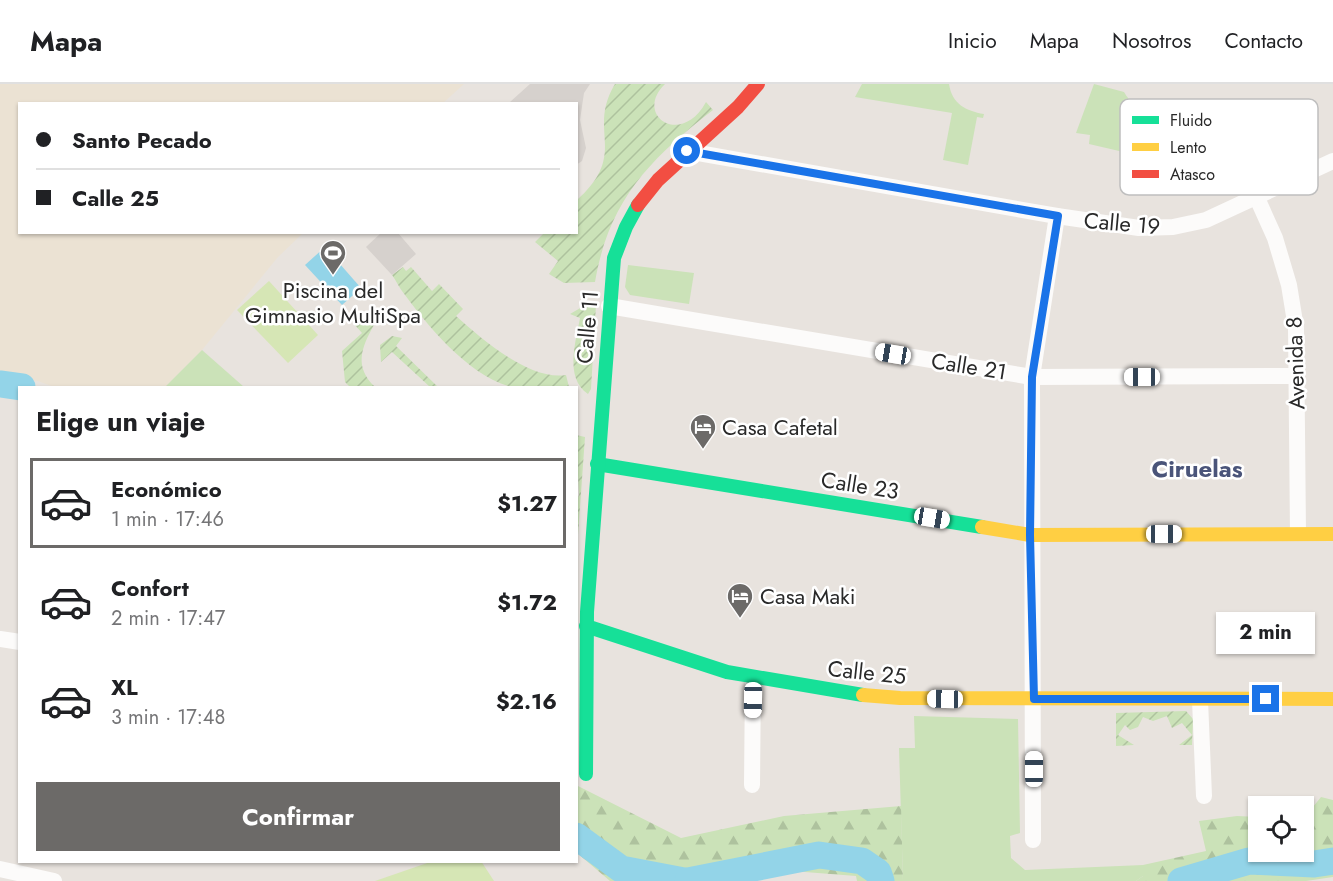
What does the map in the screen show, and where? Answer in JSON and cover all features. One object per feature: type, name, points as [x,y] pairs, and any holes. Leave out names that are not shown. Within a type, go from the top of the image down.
[{"type":"street","name":"Calle 11","points":[[586,774],[586,626],[614,258],[627,220],[647,190],[687,151],[736,110],[758,84]]},
{"type":"street","name":"Calle 19","points":[[687,151],[1139,228],[1173,227],[1206,220],[1263,195]]},
{"type":"street","name":"Calle 19","points":[[1318,168],[1333,161]]},
{"type":"street","name":"Avenida 8","points":[[1257,198],[1275,238],[1289,285],[1296,328],[1298,533]]},
{"type":"street","points":[[1033,840],[1034,699],[1030,535],[1032,377],[1058,216]]},
{"type":"street","name":"Calle 21","points":[[609,306],[1032,377],[1296,376]]},
{"type":"street","name":"Calle 23","points":[[597,464],[1030,535],[1333,534]]},
{"type":"street","name":"Calle 25","points":[[586,626],[702,665],[753,678],[849,694],[900,698],[1333,699]]},
{"type":"street","points":[[0,639],[18,642]]},
{"type":"street","points":[[752,785],[753,678]]},
{"type":"street","points":[[1200,700],[1204,796]]},
{"type":"street","points":[[0,869],[54,881]]},
{"type":"shaded area","points":[[0,84],[464,84],[444,102],[18,102],[18,234],[302,234],[278,257],[202,350],[166,386],[51,386],[38,381],[0,376]]},
{"type":"shaded area","points":[[530,84],[590,84],[584,93],[580,120],[586,148],[582,161],[578,164],[578,102],[510,102]]},
{"type":"shaded area","points":[[380,234],[399,234],[416,254],[392,275],[366,247]]},
{"type":"green space","points":[[615,84],[665,84],[654,106],[657,115],[664,122],[674,125],[685,123],[696,116],[706,102],[713,110],[652,164],[622,204],[610,227],[595,282],[564,283],[549,274],[558,261],[535,242],[543,234],[578,234],[578,199],[592,184],[601,169],[604,156],[604,116],[607,101]]},
{"type":"green space","points":[[862,84],[949,84],[953,97],[961,105],[971,111],[984,114],[983,118],[977,117],[968,165],[943,160],[952,113],[855,97]]},
{"type":"green space","points":[[1094,84],[1124,92],[1129,99],[1120,99],[1120,151],[1089,144],[1090,135],[1076,133]]},
{"type":"green space","points":[[628,265],[694,273],[689,304],[630,295],[625,287]]},
{"type":"green space","points":[[403,267],[406,271],[411,267],[432,291],[439,284],[463,309],[456,316],[479,336],[507,356],[537,372],[566,375],[569,386],[508,386],[478,371],[435,332],[392,275]]},
{"type":"green space","points":[[269,281],[318,335],[288,363],[237,310]]},
{"type":"green space","points":[[596,305],[591,389],[588,394],[576,379],[574,369],[574,348],[580,318],[570,314],[582,307]]},
{"type":"green space","points":[[363,315],[374,325],[363,349],[362,365],[368,380],[374,386],[349,386],[345,382],[342,351],[362,333],[354,324]]},
{"type":"green space","points":[[392,336],[402,338],[396,346],[437,386],[429,386],[392,352],[381,362],[380,345]]},
{"type":"green space","points":[[202,350],[243,386],[166,386]]},
{"type":"green space","points":[[578,435],[585,437],[578,535]]},
{"type":"green space","points":[[1186,711],[1193,719],[1192,745],[1179,745],[1192,735],[1182,723],[1172,728],[1167,716],[1153,721],[1143,717],[1138,727],[1130,730],[1125,725],[1118,735],[1134,745],[1116,746],[1116,713]]},
{"type":"green space","points":[[914,716],[1018,719],[1020,833],[1010,836],[1011,858],[1025,870],[1143,865],[1143,876],[1136,881],[903,881],[899,748],[915,748]]},
{"type":"green space","points":[[578,786],[681,838],[784,816],[901,806],[903,881],[857,881],[856,876],[792,871],[701,881],[610,881],[578,854]]},
{"type":"green space","points":[[1321,797],[1333,800],[1333,877],[1306,881],[1136,881],[1143,876],[1143,865],[1206,851],[1199,821],[1237,816],[1248,817],[1248,862],[1314,862],[1314,806]]},
{"type":"green space","points":[[427,863],[482,863],[494,881],[375,881]]},
{"type":"water","name":"Piscina del Gimnasio MultiSpa","points":[[325,247],[361,288],[342,305],[305,265]]},
{"type":"waterway","points":[[0,384],[18,386]]},
{"type":"waterway","points":[[578,837],[621,869],[684,881]]},
{"type":"waterway","points":[[688,881],[819,855],[862,861],[878,872],[881,881]]},
{"type":"waterway","points":[[1181,881],[1249,861],[1314,864],[1333,861]]},
{"type":"traffic: fast","points":[[586,774],[587,612],[614,258],[626,227],[638,205]]},
{"type":"traffic: fast","points":[[597,464],[982,527]]},
{"type":"traffic: fast","points":[[586,626],[727,672],[863,695]]},
{"type":"traffic: slow","points":[[982,527],[1030,535],[1333,534]]},
{"type":"traffic: slow","points":[[863,695],[900,698],[1333,699]]},
{"type":"traffic: jam","points":[[638,205],[658,180],[738,107],[758,84]]},
{"type":"place","name":"Piscina del Gimnasio MultiSpa","points":[[333,276]]},
{"type":"place","name":"Casa Cafetal","points":[[703,450]]},
{"type":"place","name":"Casa Maki","points":[[740,619]]},
{"type":"district","name":"Ciruelas","points":[[1197,469]]},
{"type":"route","points":[[687,151],[1058,216],[1032,377],[1030,535],[1034,699],[1266,699]]}]
